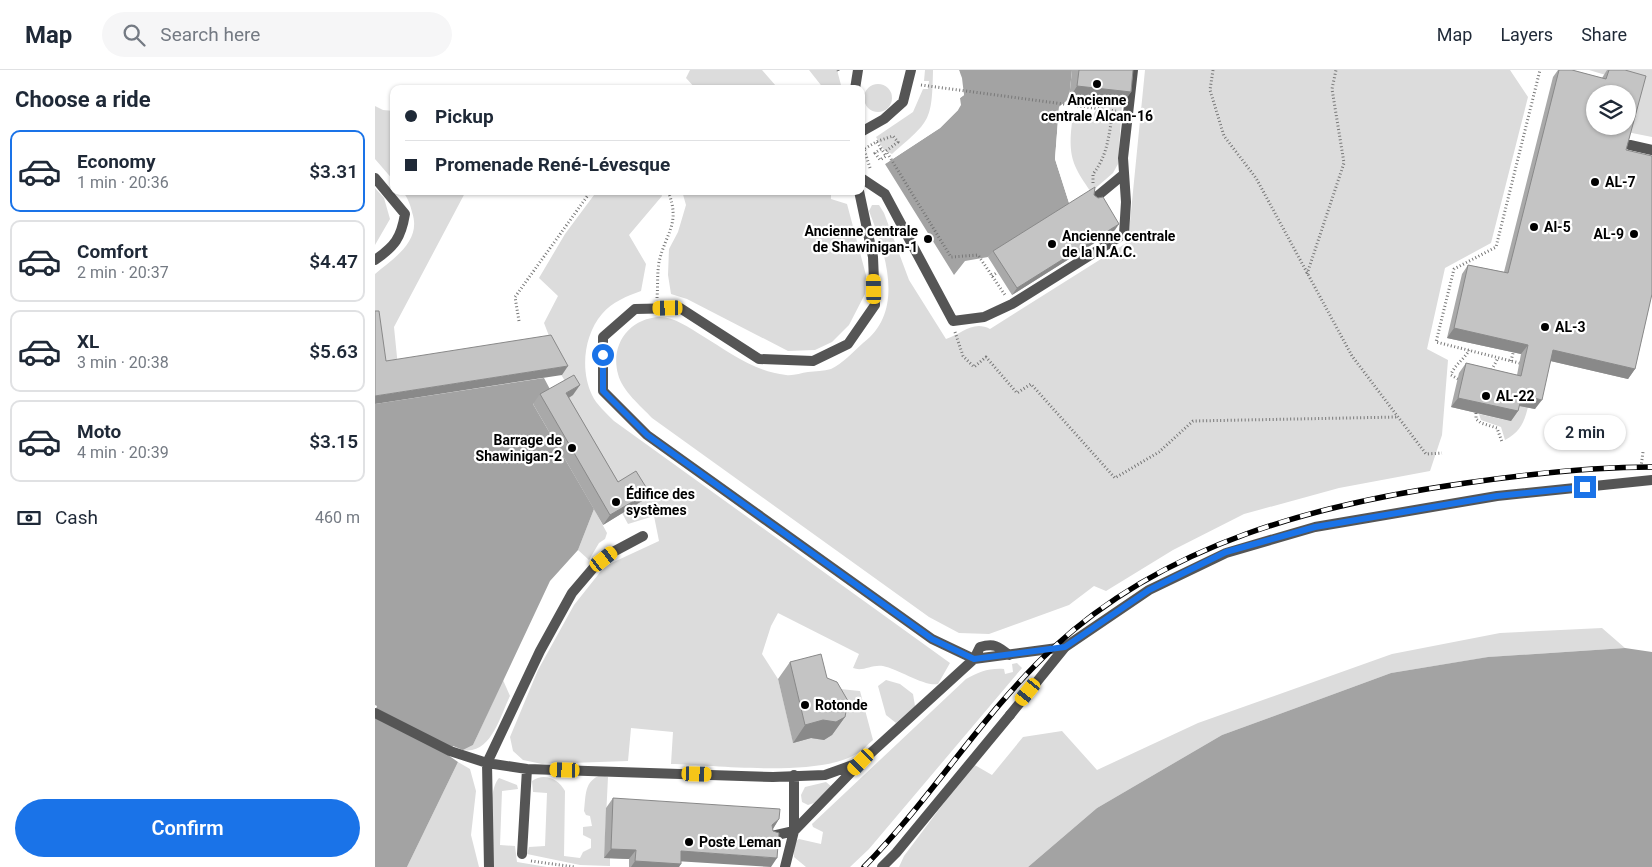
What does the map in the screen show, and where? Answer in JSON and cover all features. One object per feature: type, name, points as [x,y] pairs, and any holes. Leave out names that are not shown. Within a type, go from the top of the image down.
[{"type":"street","points":[[856,85],[858,70]]},
{"type":"street","points":[[865,130],[883,119],[903,102],[911,70]]},
{"type":"street","points":[[865,181],[885,194],[953,322],[984,317],[1012,304],[1062,268],[1124,234],[1123,158],[1133,70]]},
{"type":"street","points":[[1630,145],[1652,150]]},
{"type":"street","points":[[1095,198],[1124,174]]},
{"type":"street","points":[[375,178],[405,214],[401,234],[389,250],[375,260]]},
{"type":"street","points":[[860,195],[873,257],[875,305],[848,344],[813,361],[759,359],[680,308],[635,308],[603,337],[603,391],[647,435],[932,639],[974,659],[1065,647]]},
{"type":"street","points":[[882,867],[896,853],[1065,647],[1149,590],[1226,552],[1315,527],[1468,501],[1652,480]]},
{"type":"street","points":[[489,867],[487,763],[539,651],[572,593],[595,566],[613,552],[643,536]]},
{"type":"street","points":[[772,836],[794,830],[861,762],[974,659]]},
{"type":"street","points":[[376,714],[450,751],[487,763],[527,769],[773,777],[825,775],[861,762]]},
{"type":"street","points":[[522,854],[527,769]]},
{"type":"street","points":[[785,867],[794,830],[794,775]]},
{"type":"street","points":[[892,867],[896,853]]},
{"type":"path","points":[[1213,70],[1211,90],[1224,136],[1256,178],[1352,356],[1426,454],[1442,453]]},
{"type":"path","points":[[1307,274],[1344,163],[1331,89],[1336,70]]},
{"type":"path","points":[[1529,366],[1436,342],[1454,269],[1496,247],[1540,70]]},
{"type":"path","points":[[921,85],[1128,113]]},
{"type":"path","points":[[1093,186],[1093,174],[1103,162],[1113,110]]},
{"type":"path","points":[[865,148],[877,141],[893,136],[897,142],[886,151],[951,256],[978,255],[1007,298]]},
{"type":"path","points":[[877,141],[881,149],[885,157],[880,160],[875,153],[881,149]]},
{"type":"path","points":[[865,152],[871,171]]},
{"type":"path","points":[[519,320],[515,297],[588,195]]},
{"type":"path","points":[[656,308],[659,263],[672,230],[675,208],[670,195]]},
{"type":"path","points":[[992,276],[998,272]]},
{"type":"path","points":[[957,336],[963,356],[974,367],[986,357],[1017,393],[1031,384],[1115,478],[1159,452],[1193,421],[1398,417]]},
{"type":"path","points":[[1458,379],[1451,375],[1453,369],[1464,360],[1469,350]]},
{"type":"path","points":[[1511,361],[1513,352]]},
{"type":"path","points":[[1488,379],[1492,366],[1498,358]]},
{"type":"path","points":[[1476,413],[1476,419],[1481,424],[1497,428],[1502,442]]},
{"type":"path","points":[[1641,468],[1643,452]]},
{"type":"path","points":[[522,854],[521,859],[575,867]]},
{"type":"shaded area","points":[[690,70],[762,70],[775,85],[692,85],[686,78]]},
{"type":"shaded area","points":[[809,70],[837,70],[841,85],[821,85]]},
{"type":"shaded area","points":[[925,70],[933,70],[930,111],[921,127],[892,154],[884,150],[876,137],[913,112],[923,89],[928,89],[929,81],[924,81]]},
{"type":"shaded area","points":[[959,70],[1072,70],[1069,99],[1059,107],[1055,159],[1070,206],[988,257],[965,261],[954,275],[885,164],[940,128],[958,110],[960,98],[964,95]]},
{"type":"shaded area","points":[[1145,70],[1510,70],[1528,97],[1491,243],[1445,268],[1427,349],[1448,360],[1442,435],[1430,471],[1339,488],[1244,514],[1173,550],[1106,591],[1094,586],[1069,605],[989,634],[959,633],[929,617],[652,418],[623,386],[616,363],[617,353],[624,335],[639,322],[660,317],[682,323],[742,360],[774,373],[794,375],[828,370],[839,364],[876,330],[884,315],[888,298],[885,262],[881,244],[869,211],[872,205],[879,205],[884,213],[909,280],[946,339],[973,327],[978,326],[990,329],[1128,242]]},
{"type":"shaded area","points":[[1589,70],[1652,70],[1652,137],[1636,134],[1636,97],[1639,85]]},
{"type":"shaded area","points":[[873,85],[883,85],[891,93],[891,103],[883,111],[873,111],[865,103],[865,93]]},
{"type":"shaded area","points":[[1102,102],[1122,104],[1118,164],[1113,173],[1091,192],[1079,174],[1073,160],[1071,152],[1072,122],[1087,123]]},
{"type":"shaded area","points":[[375,106],[390,111],[390,176],[375,159]]},
{"type":"shaded area","points":[[375,188],[384,198],[390,219],[375,245]]},
{"type":"shaded area","points":[[404,195],[464,195],[394,327],[398,367],[382,370],[375,319],[375,274],[398,255],[410,240],[414,222]]},
{"type":"shaded area","points":[[594,195],[662,195],[629,235],[646,264],[641,291],[610,306],[596,322],[591,332],[585,364],[588,385],[596,402],[614,421],[950,663],[938,684],[926,683],[883,666],[853,668],[859,654],[778,613],[771,626],[762,654],[778,679],[793,742],[808,737],[824,740],[832,735],[840,689],[860,691],[873,740],[858,753],[841,761],[794,768],[740,768],[671,764],[673,732],[631,728],[628,761],[542,764],[523,760],[513,751],[510,737],[538,670],[574,605],[605,566],[659,541],[654,516],[628,524],[622,513],[642,501],[611,491],[559,403],[573,395],[544,345],[551,341],[544,323],[558,296],[539,278],[565,234]]},
{"type":"shaded area","points":[[683,195],[831,195],[831,199],[847,204],[866,275],[865,294],[849,325],[832,342],[815,350],[788,351],[687,299],[671,294],[668,275],[669,249],[678,232],[686,205]]},
{"type":"shaded area","points":[[544,378],[552,393],[533,404],[594,509],[578,550],[550,581],[473,745],[463,750],[453,746],[448,755],[458,762],[407,867],[375,867],[375,712],[377,706],[375,705],[375,404]]},
{"type":"shaded area","points":[[1515,405],[1528,407],[1525,418],[1514,434],[1505,440],[1501,427],[1481,420],[1479,414],[1511,421]]},
{"type":"shaded area","points":[[594,509],[607,533],[605,539],[599,543],[589,560],[578,550]]},
{"type":"shaded area","points":[[1602,628],[1625,648],[1489,657],[1391,673],[1222,735],[1097,808],[1028,867],[899,867],[904,856],[973,764],[992,775],[1023,737],[1062,731],[1097,770],[1198,723],[1392,654],[1500,633]]},
{"type":"shaded area","points":[[1625,648],[1652,652],[1652,867],[1028,867],[1097,808],[1222,735],[1391,673],[1488,657]]},
{"type":"shaded area","points":[[1017,663],[1022,668],[869,849],[850,867],[806,867],[794,857],[794,842],[799,839],[821,844],[823,832],[813,827],[812,824],[966,679],[980,672],[993,669],[1004,669],[1005,674],[1013,672],[1012,664]]},
{"type":"shaded area","points":[[503,680],[510,696],[493,732],[481,746],[473,750],[463,750],[473,745]]},
{"type":"shaded area","points":[[886,680],[900,684],[913,694],[915,706],[896,723],[886,715],[878,686]]},
{"type":"shaded area","points":[[458,762],[470,769],[476,791],[471,835],[479,867],[407,867]]},
{"type":"shaded area","points":[[601,775],[608,777],[604,858],[610,858],[610,866],[580,865],[527,854],[529,847],[545,846],[547,793],[533,792],[532,781],[541,777],[551,778],[559,783],[565,791],[564,856],[580,858],[583,852],[591,848],[591,839],[583,835],[583,827],[592,826],[590,816],[586,815],[584,811],[587,789],[591,781]]},
{"type":"shaded area","points":[[499,778],[517,785],[518,789],[502,791],[500,845],[515,846],[517,862],[547,867],[493,867],[490,835],[491,807],[495,785]]},
{"type":"shaded area","points":[[826,782],[832,787],[814,803],[808,805],[802,802],[801,795],[805,787]]},
{"type":"pier","points":[[956,70],[959,70],[962,78],[964,95],[960,98],[961,105],[958,110],[940,128],[885,164],[888,159],[939,126],[955,108],[958,104],[958,97],[961,94]]},
{"type":"pier","points":[[1071,99],[1062,108],[1058,158],[1072,205],[1070,206],[1055,159],[1059,107]]},
{"type":"building","points":[[1079,70],[1133,70],[1131,92],[1077,86]]},
{"type":"building","points":[[1559,70],[1572,70],[1606,79],[1609,70],[1625,70],[1646,76],[1636,113],[1636,85],[1586,85],[1586,135],[1630,135],[1626,150],[1652,156],[1652,294],[1635,369],[1553,350],[1542,400],[1522,395],[1518,411],[1458,398],[1466,363],[1521,376],[1528,345],[1454,328],[1468,265],[1508,273]]},
{"type":"building","name":"Ancienne centrale de la N.A.C.","points":[[1095,187],[1094,195],[1098,198],[1103,197],[1119,224],[1017,288],[993,251]]},
{"type":"building","points":[[375,311],[379,311],[386,361],[551,335],[568,366],[375,396]]},
{"type":"building","points":[[574,375],[580,385],[566,393],[618,482],[636,471],[649,492],[610,515],[540,394]]},
{"type":"building","points":[[821,654],[827,678],[837,682],[848,701],[845,717],[836,722],[823,720],[805,725],[790,662]]},
{"type":"building","name":"Poste Leman","points":[[613,798],[780,809],[779,819],[772,825],[773,831],[779,833],[777,858],[681,851],[681,864],[635,861],[636,850],[611,849]]},
{"type":"railway","points":[[864,867],[912,813],[1003,700],[1053,648],[1097,612],[1144,581],[1194,555],[1246,534],[1300,517],[1354,503],[1410,492],[1536,474],[1605,468],[1652,467]]},
{"type":"place","name":"Ancienne centrale Alcan-16","points":[[1097,84]]},
{"type":"place","name":"AL-7","points":[[1595,182]]},
{"type":"place","name":"Al-5","points":[[1534,227]]},
{"type":"place","name":"AL-9","points":[[1634,234]]},
{"type":"place","name":"Ancienne centrale de Shawinigan-1","points":[[928,239]]},
{"type":"place","name":"Ancienne centrale de la N.A.C.","points":[[1052,244]]},
{"type":"place","name":"AL-3","points":[[1545,327]]},
{"type":"place","name":"AL-22","points":[[1486,396]]},
{"type":"place","name":"Barrage de Shawinigan-2","points":[[572,448]]},
{"type":"place","name":"Édifice des systèmes","points":[[616,502]]},
{"type":"place","name":"Rotonde","points":[[805,705]]},
{"type":"place","name":"Poste Leman","points":[[689,842]]},
{"type":"route","points":[[603,355],[603,391],[647,435],[932,639],[974,659],[1065,647],[1149,590],[1226,552],[1315,527],[1497,496],[1585,487]]}]
